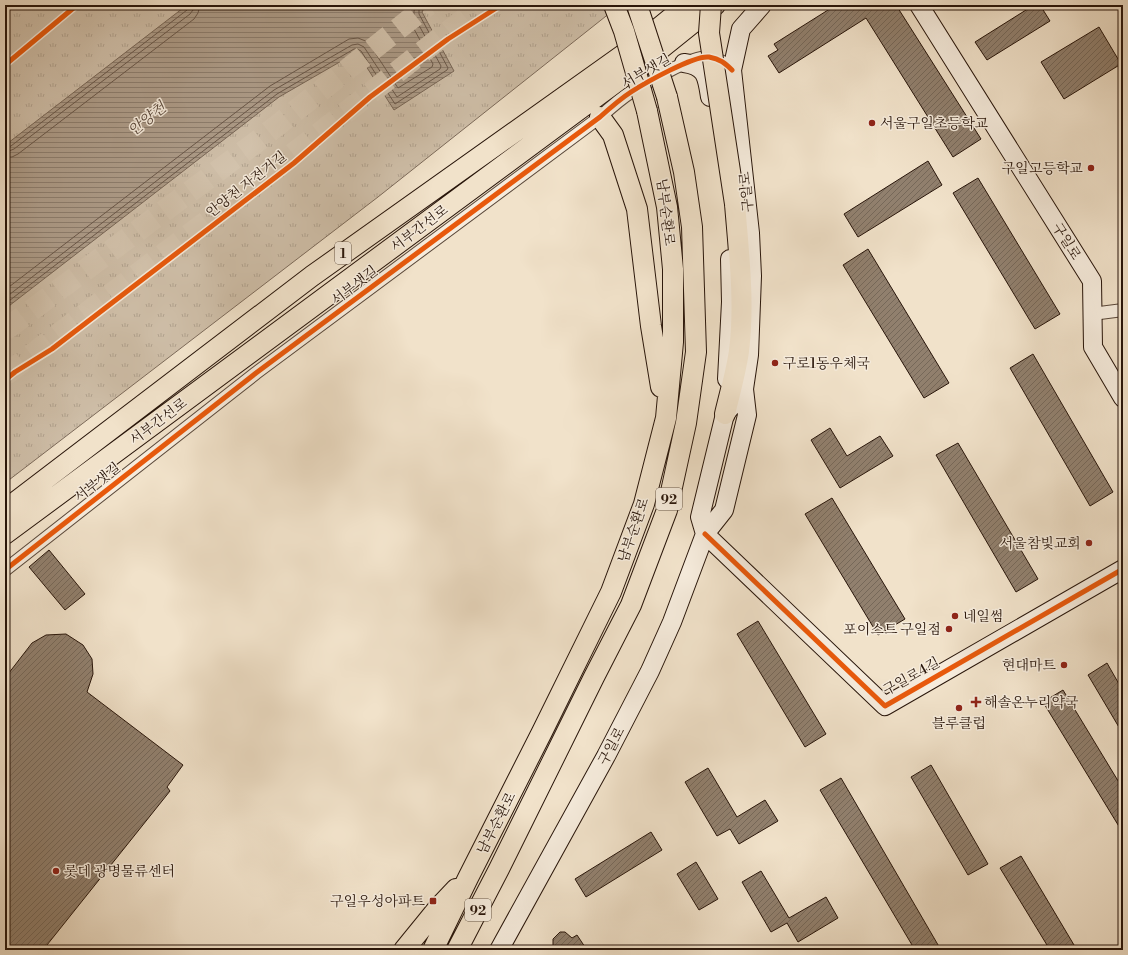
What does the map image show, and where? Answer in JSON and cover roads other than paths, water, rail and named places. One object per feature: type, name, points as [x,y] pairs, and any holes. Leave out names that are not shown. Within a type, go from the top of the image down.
[{"type":"main road","name":"남부순환로","points":[[433,950],[611,592],[644,504],[666,418],[673,342],[673,269],[667,208],[647,111],[624,31],[614,5]]},
{"type":"main road","name":"남부순환로","points":[[457,950],[631,605],[666,510],[686,423],[696,352],[692,227],[684,172],[667,97],[637,5]]},
{"type":"main road","name":"서부간선로","points":[[5,510],[312,276],[644,40],[687,5]]},
{"type":"main road","points":[[711,5],[709,33],[735,204],[740,270],[741,311],[739,351],[725,414]]},
{"type":"main road","name":"서부간선로","points":[[5,534],[654,54],[715,5]]},
{"type":"main road","name":"구일로","points":[[502,948],[606,756],[650,671],[672,622],[704,534],[724,510],[747,415],[744,389],[749,355],[752,276],[750,232],[732,70],[741,29],[762,5]]},
{"type":"main road","name":"구일로","points":[[919,5],[1092,281],[1093,347],[1123,398]]},
{"type":"main road","points":[[710,57],[741,29]]},
{"type":"main road","points":[[684,63],[693,64],[700,68],[706,76],[726,203],[731,264],[731,302],[725,414]]},
{"type":"main road","points":[[600,117],[613,135],[636,209],[651,326],[666,418]]},
{"type":"main road","name":"구일로","points":[[704,534],[700,517],[725,414],[744,389]]},
{"type":"main road","name":"구일로4길","points":[[704,534],[885,706],[1123,569]]},
{"type":"main road","points":[[404,950],[439,907],[468,878]]},
{"type":"street","name":"서부샛길","points":[[5,570],[256,373],[600,117],[631,92],[684,63],[704,57],[710,57]]},
{"type":"street","points":[[710,57],[724,61],[732,70]]},
{"type":"street","points":[[1092,314],[1123,310]]},
{"type":"water","name":"안양천","points":[[187,5],[426,5],[422,12],[454,71],[394,110],[357,52],[279,97],[5,309],[5,139],[8,143]]},
{"type":"tunnel","points":[[5,330],[259,140],[428,5]]},
{"type":"tunnel","points":[[5,375],[227,206],[482,5]]},
{"type":"place","name":"서울구일초등학교","points":[[872,123]]},
{"type":"place","name":"구일고등학교","points":[[1091,168]]},
{"type":"place","name":"구로1동우체국","points":[[775,363]]},
{"type":"place","name":"서울참빛교회","points":[[1089,543]]},
{"type":"place","name":"네일썸","points":[[955,616]]},
{"type":"place","name":"포이스트 구일점","points":[[949,629]]},
{"type":"place","name":"현대마트","points":[[1064,665]]},
{"type":"place","name":"해솔온누리약국","points":[[976,702]]},
{"type":"place","name":"블루클럽","points":[[959,708]]},
{"type":"place","name":"롯데 광명물류센터","points":[[56,871]]},
{"type":"place","name":"구일우성아파트","points":[[433,901]]}]
